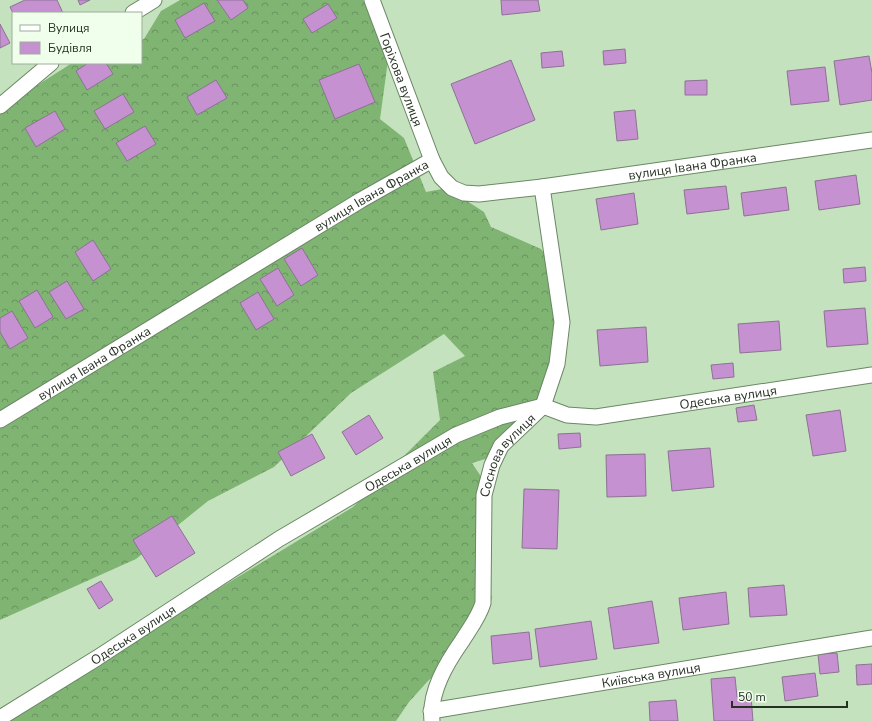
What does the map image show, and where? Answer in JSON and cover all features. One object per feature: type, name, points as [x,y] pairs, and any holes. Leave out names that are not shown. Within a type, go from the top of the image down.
[{"type":"street","points":[[134,12],[154,0]]},
{"type":"street","name":"Горіхова вулиця","points":[[372,0],[432,160]]},
{"type":"street","points":[[0,106],[50,64]]},
{"type":"street","name":"вулиця Івана Франка","points":[[0,420],[354,204],[432,160],[441,177],[452,188],[464,193],[479,194],[542,187],[872,140]]},
{"type":"street","name":"Соснова вулиця","points":[[431,716],[440,676],[459,644],[480,614],[483,603],[484,495],[492,465],[502,446],[542,406],[556,364],[562,322],[542,187]]},
{"type":"street","name":"Одеська вулиця","points":[[0,718],[96,658],[279,539],[456,435],[500,417],[542,406],[567,415],[596,417],[872,376]]},
{"type":"street","name":"Київська вулиця","points":[[431,716],[872,638]]},
{"type":"green space","points":[[180,0],[363,0],[372,15],[389,53],[380,119],[404,138],[426,192],[447,188],[484,212],[491,227],[541,249],[561,276],[567,353],[545,394],[492,457],[472,463],[488,487],[487,581],[492,598],[471,639],[427,682],[409,702],[396,721],[1,721],[353,507],[440,420],[433,372],[465,356],[444,334],[351,393],[274,467],[208,501],[136,559],[0,620],[0,109],[70,64],[142,64],[142,40],[144,39],[161,11]]},
{"type":"building","points":[[25,0],[57,0],[63,12],[12,12],[10,7]]},
{"type":"building","points":[[78,0],[90,0],[80,5]]},
{"type":"building","points":[[217,0],[243,0],[248,8],[231,20]]},
{"type":"building","points":[[501,0],[538,0],[540,11],[502,15]]},
{"type":"building","points":[[204,3],[215,21],[185,38],[175,20]]},
{"type":"building","points":[[328,4],[337,18],[312,33],[303,19]]},
{"type":"building","points":[[0,24],[10,43],[0,48]]},
{"type":"building","points":[[625,49],[626,63],[604,65],[603,51]]},
{"type":"building","points":[[562,51],[564,66],[542,68],[541,53]]},
{"type":"building","points":[[869,56],[872,73],[872,100],[840,105],[834,61]]},
{"type":"building","points":[[511,60],[535,120],[475,144],[451,84]]},
{"type":"building","points":[[86,64],[107,64],[113,74],[87,90],[76,71]]},
{"type":"building","points":[[359,64],[375,102],[335,119],[319,80]]},
{"type":"building","points":[[825,67],[829,101],[791,105],[787,71]]},
{"type":"building","points":[[216,80],[227,98],[197,115],[187,97]]},
{"type":"building","points":[[707,80],[707,95],[685,95],[685,81]]},
{"type":"building","points":[[123,94],[134,112],[105,129],[94,111]]},
{"type":"building","points":[[635,110],[638,139],[617,141],[614,112]]},
{"type":"building","points":[[55,111],[65,129],[36,147],[25,128]]},
{"type":"building","points":[[145,126],[156,144],[127,161],[116,143]]},
{"type":"building","points":[[856,175],[860,204],[819,210],[815,181]]},
{"type":"building","points":[[726,186],[729,209],[687,214],[684,190]]},
{"type":"building","points":[[786,187],[789,210],[744,216],[741,193]]},
{"type":"building","points":[[634,193],[638,224],[601,230],[596,199]]},
{"type":"building","points":[[93,240],[111,269],[93,281],[75,252]]},
{"type":"building","points":[[302,248],[318,275],[301,286],[284,259]]},
{"type":"building","points":[[865,267],[866,281],[844,283],[843,269]]},
{"type":"building","points":[[278,268],[294,295],[277,306],[260,279]]},
{"type":"building","points":[[67,281],[84,309],[66,319],[49,292]]},
{"type":"building","points":[[37,290],[53,317],[35,328],[19,301]]},
{"type":"building","points":[[258,292],[274,319],[256,330],[240,303]]},
{"type":"building","points":[[865,308],[868,344],[827,347],[824,311]]},
{"type":"building","points":[[12,311],[28,338],[10,349],[0,332],[0,318]]},
{"type":"building","points":[[779,321],[781,350],[740,353],[738,324]]},
{"type":"building","points":[[646,327],[648,362],[600,366],[597,330]]},
{"type":"building","points":[[733,363],[734,377],[713,379],[711,365]]},
{"type":"building","points":[[754,405],[757,420],[738,422],[736,408]]},
{"type":"building","points":[[840,410],[846,451],[813,456],[806,415]]},
{"type":"building","points":[[369,415],[383,438],[356,455],[342,432]]},
{"type":"building","points":[[580,433],[581,447],[559,449],[558,434]]},
{"type":"building","points":[[312,434],[325,458],[291,476],[278,452]]},
{"type":"building","points":[[710,448],[714,487],[672,491],[668,451]]},
{"type":"building","points":[[645,454],[646,496],[607,497],[606,455]]},
{"type":"building","points":[[524,489],[559,490],[557,549],[522,548]]},
{"type":"building","points":[[172,516],[195,553],[156,577],[133,540]]},
{"type":"building","points":[[101,581],[113,600],[99,609],[87,589]]},
{"type":"building","points":[[784,585],[787,615],[750,617],[748,588]]},
{"type":"building","points":[[726,592],[729,624],[683,630],[679,598]]},
{"type":"building","points":[[652,601],[659,643],[614,649],[608,608]]},
{"type":"building","points":[[591,621],[597,659],[540,667],[535,629]]},
{"type":"building","points":[[529,632],[532,659],[493,664],[491,636]]},
{"type":"building","points":[[837,653],[839,672],[820,674],[818,654]]},
{"type":"building","points":[[872,664],[872,684],[857,685],[856,665]]},
{"type":"building","points":[[815,673],[818,696],[785,701],[782,677]]},
{"type":"building","points":[[735,677],[737,697],[751,696],[753,721],[714,721],[711,679]]},
{"type":"building","points":[[676,700],[678,721],[650,721],[649,702]]}]
